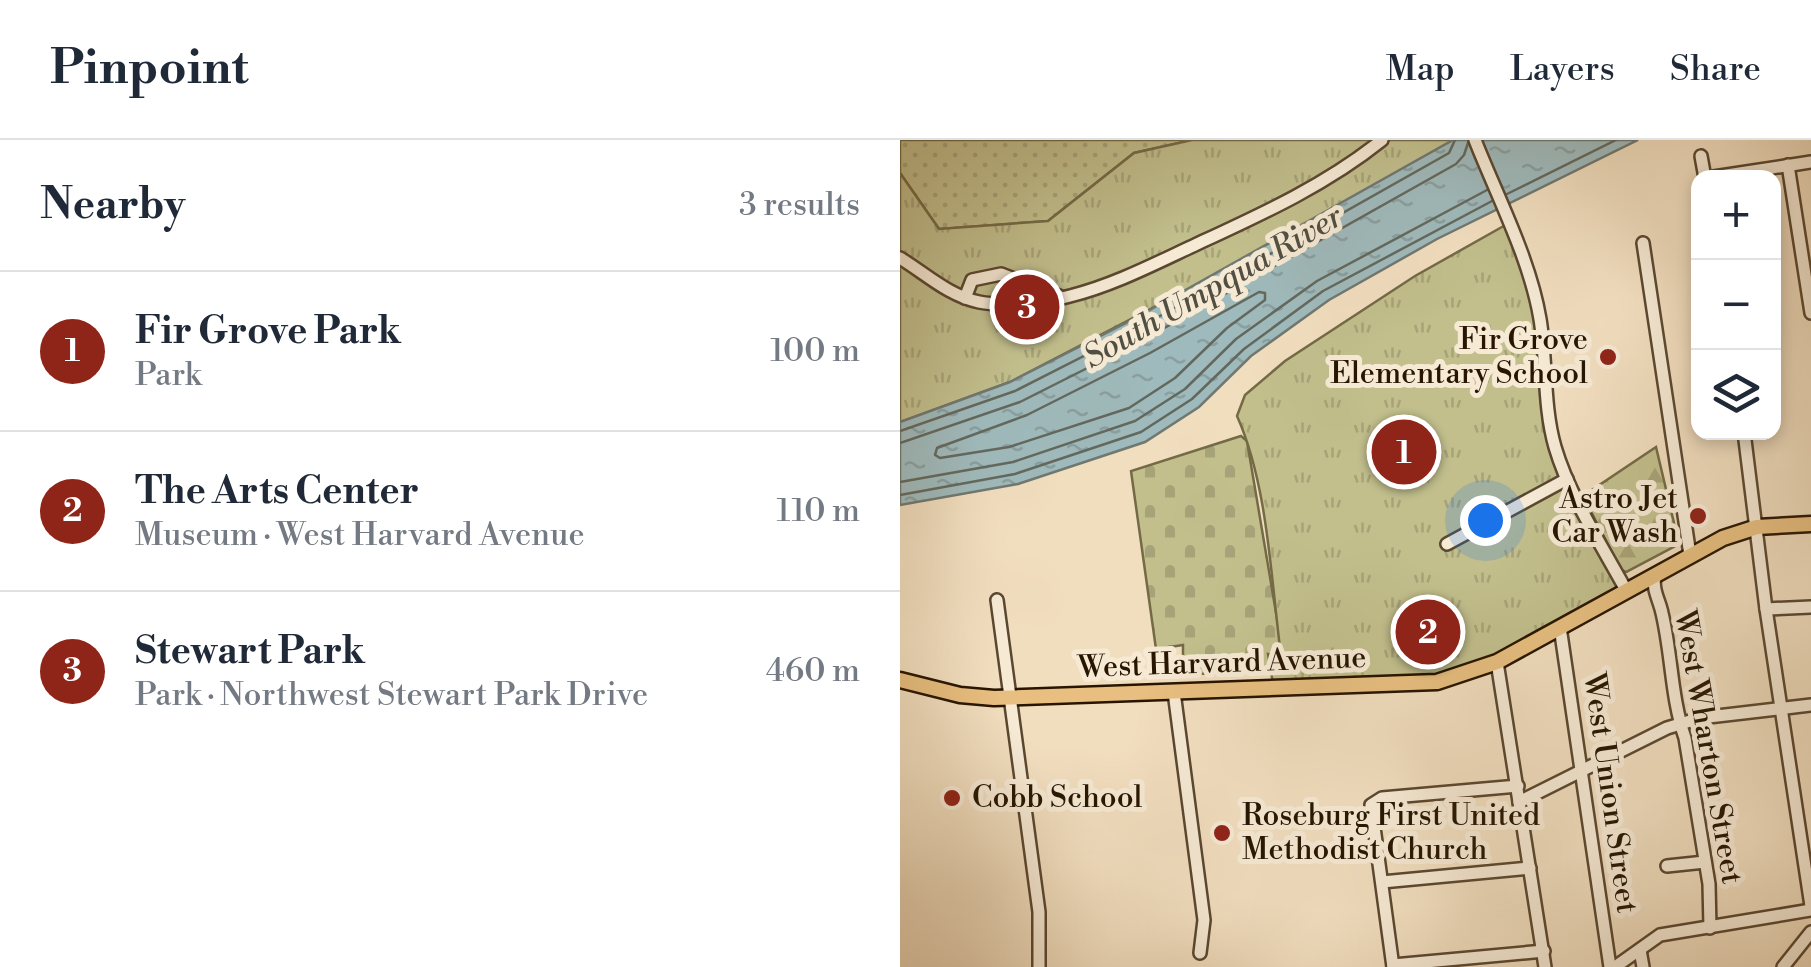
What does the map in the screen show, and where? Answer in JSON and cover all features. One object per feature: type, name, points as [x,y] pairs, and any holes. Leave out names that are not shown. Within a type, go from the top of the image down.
[{"type":"main road","name":"West Harvard Avenue","points":[[900,680],[960,695],[1010,698],[1423,684],[1461,677],[1498,662],[1723,538],[1756,528],[1811,524]]},
{"type":"street","points":[[900,258],[964,298],[987,303],[1065,298],[1156,264],[1303,194],[1382,140]]},
{"type":"street","points":[[1474,140],[1509,224],[1540,318],[1549,426],[1567,479],[1626,590]]},
{"type":"street","points":[[1701,156],[1704,170]]},
{"type":"street","points":[[1761,170],[1811,162]]},
{"type":"street","points":[[1788,166],[1811,312]]},
{"type":"street","points":[[1644,242],[1690,554]]},
{"type":"street","points":[[964,298],[972,280],[1001,274],[1065,298]]},
{"type":"street","points":[[1613,967],[1660,936],[1811,908],[1745,440]]},
{"type":"street","points":[[1447,544],[1567,479]]},
{"type":"street","name":"West Wharton Street","points":[[1655,575],[1655,593],[1662,612],[1705,862],[1710,928]]},
{"type":"street","points":[[997,600],[1039,912],[1038,967]]},
{"type":"street","points":[[1766,610],[1811,607]]},
{"type":"street","name":"West Union Street","points":[[1560,627],[1613,967]]},
{"type":"street","points":[[1498,662],[1546,967]]},
{"type":"street","points":[[1174,692],[1204,920],[1200,953]]},
{"type":"street","points":[[1519,802],[1680,723],[1811,705]]},
{"type":"street","points":[[1518,786],[1374,801],[1371,809],[1393,966],[1544,951]]},
{"type":"street","points":[[1667,866],[1705,862]]},
{"type":"street","points":[[1382,882],[1530,868]]},
{"type":"street","points":[[1782,967],[1811,932]]},
{"type":"street","points":[[1640,950],[1643,967]]},
{"type":"green space","points":[[900,140],[1192,140],[1134,153],[1048,221],[939,229],[900,173]]},
{"type":"green space","points":[[1192,140],[1475,140],[1010,382],[900,422],[900,173],[939,229],[1048,221],[1134,153]]},
{"type":"green space","points":[[1509,223],[1540,318],[1553,439],[1626,590],[1476,672],[1274,690],[1268,654],[1281,656],[1262,502],[1237,416],[1245,395],[1285,361],[1415,276]]},
{"type":"green space","points":[[1241,436],[1247,441],[1286,672],[1189,674],[1183,667],[1183,645],[1156,649],[1131,471]]},
{"type":"green space","points":[[1656,447],[1679,544],[1626,572],[1621,570],[1583,496]]},
{"type":"water","name":"South Umpqua River","points":[[1453,140],[1638,140],[1437,239],[1329,300],[1251,356],[1199,407],[1145,442],[1018,484],[900,505],[900,422],[1010,382],[1132,320]]},
{"type":"place","name":"Stewart Park","points":[[1027,307]]},
{"type":"place","name":"Fir Grove Elementary School","points":[[1608,357]]},
{"type":"place","name":"Fir Grove Park","points":[[1404,452]]},
{"type":"place","name":"Astro Jet Car Wash","points":[[1698,516]]},
{"type":"place","name":"The Arts Center","points":[[1428,632]]},
{"type":"place","name":"Cobb School","points":[[952,798]]},
{"type":"place","name":"Roseburg First United Methodist Church","points":[[1222,833]]}]
